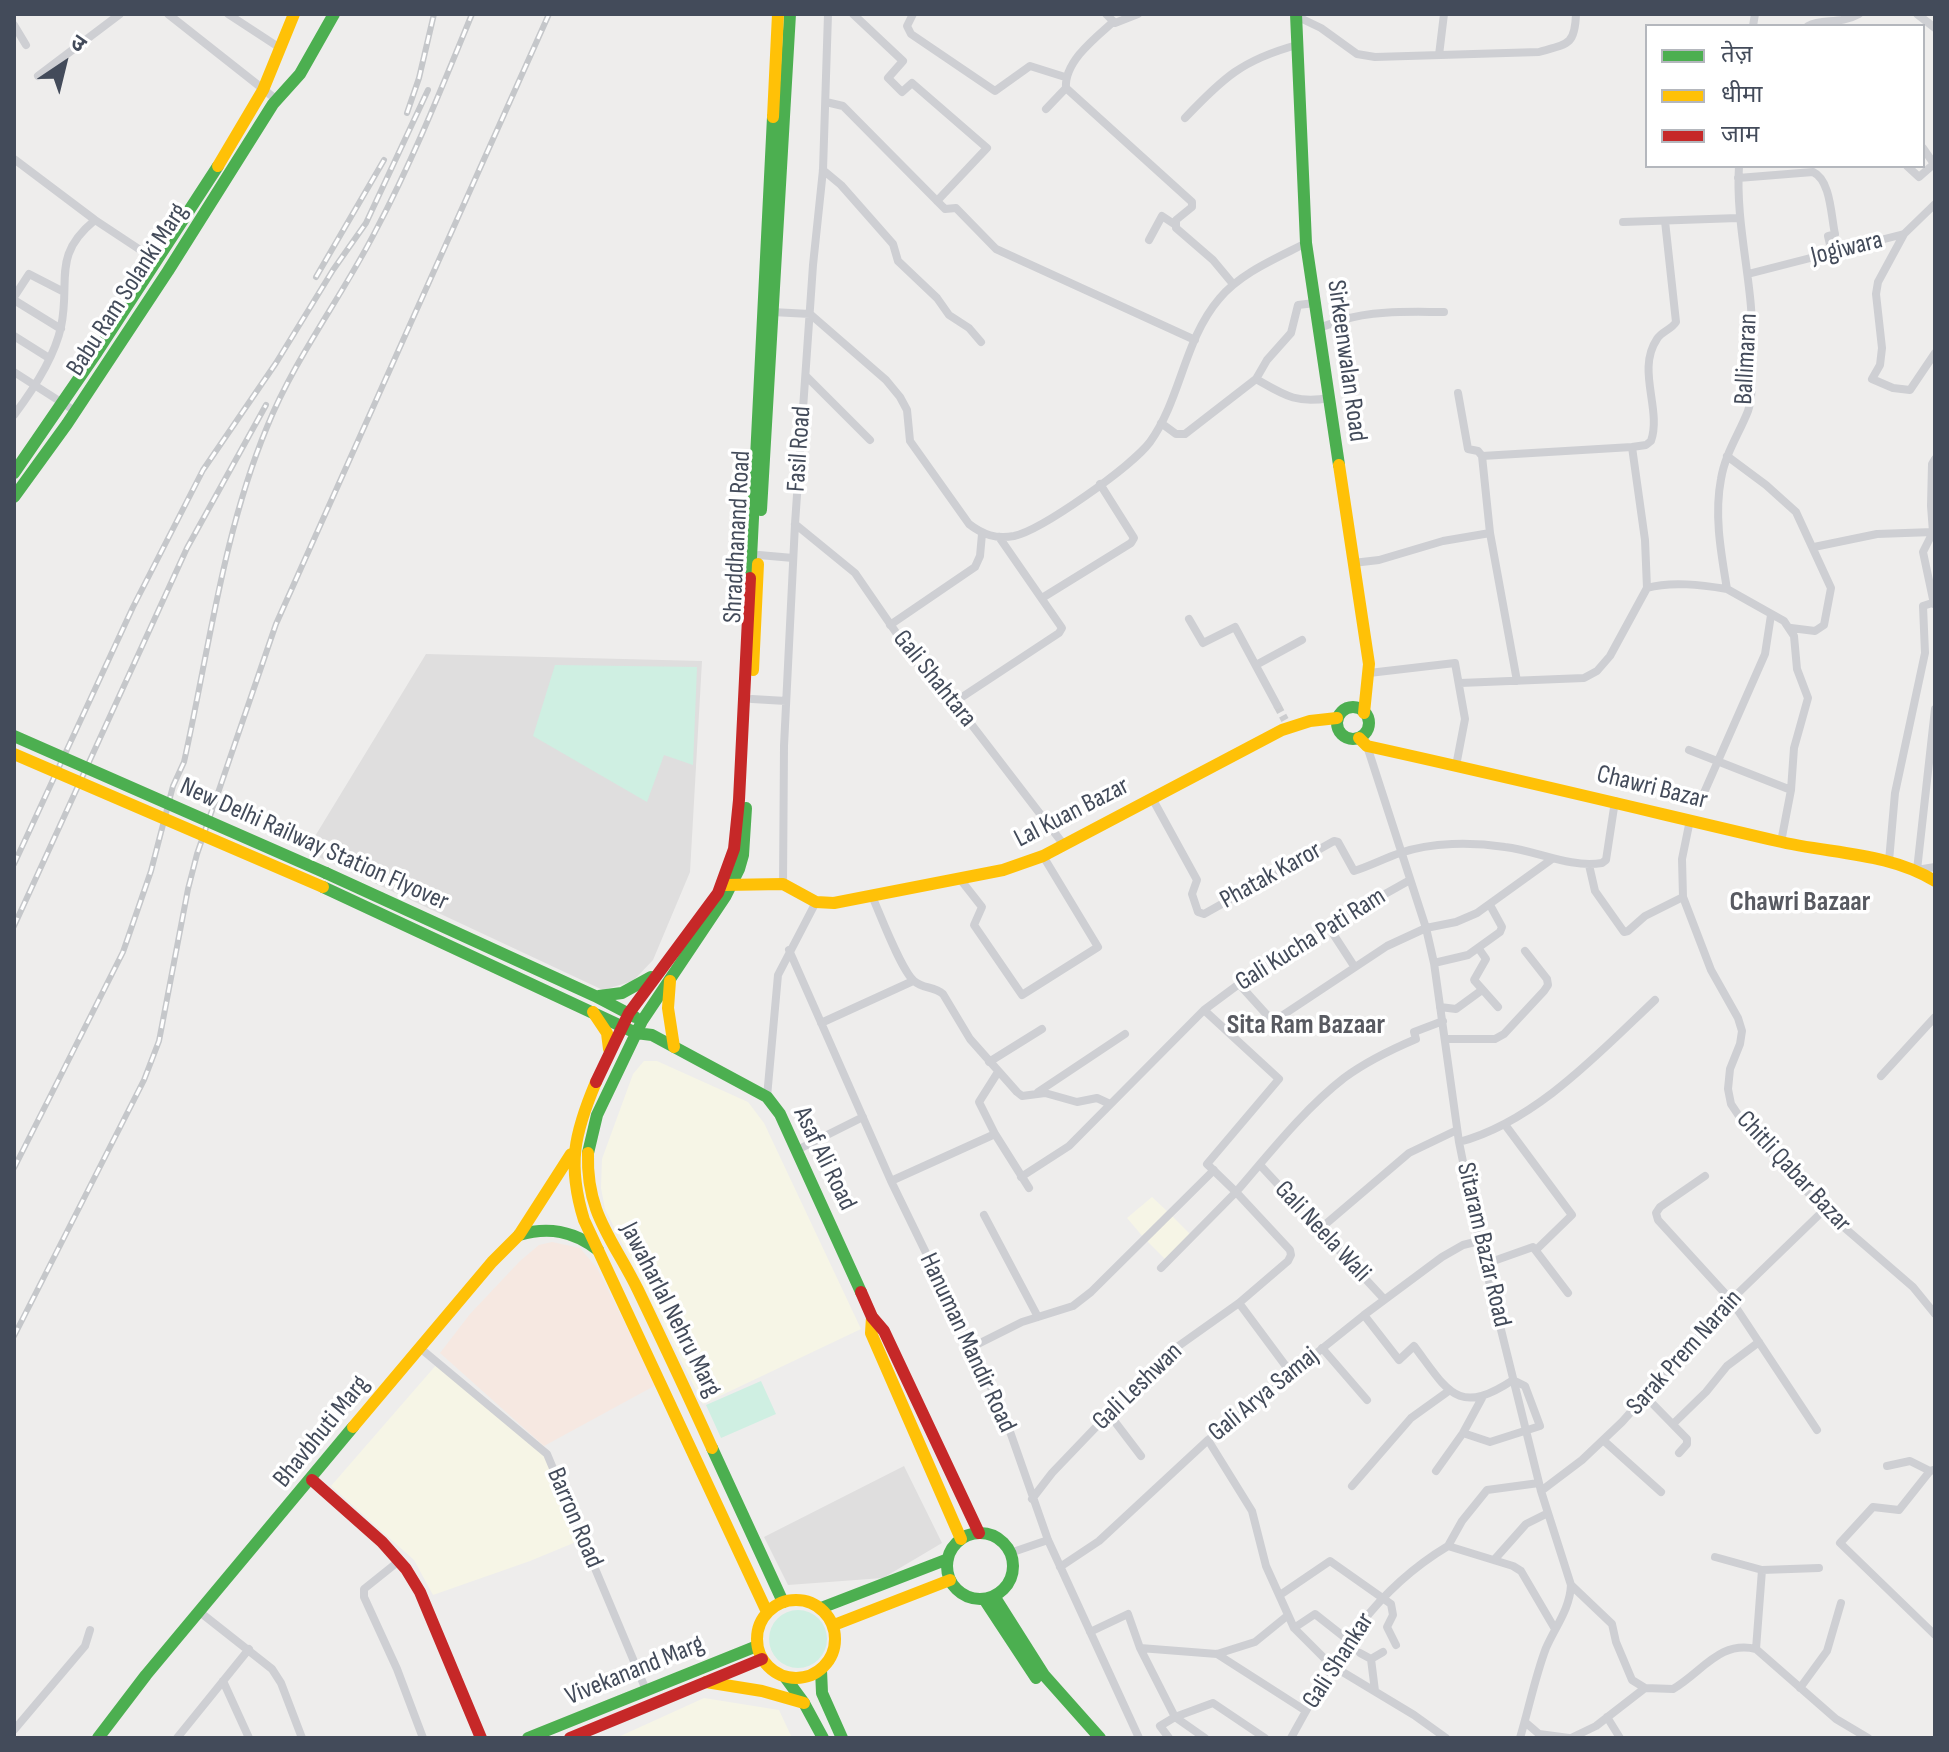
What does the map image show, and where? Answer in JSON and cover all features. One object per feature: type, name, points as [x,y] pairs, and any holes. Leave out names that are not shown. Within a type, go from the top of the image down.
[{"type":"main road","name":"Babu Ram Solanki Marg","points":[[14,497],[75,411],[102,356],[157,261],[263,90],[294,14]]},
{"type":"main road","name":"Babu Ram Solanki Marg","points":[[14,473],[206,213],[275,102],[300,74],[334,14]]},
{"type":"main road","name":"Shraddhanand Road","points":[[725,885],[743,855],[772,312],[781,48],[778,14]]},
{"type":"main road","name":"Shraddhanand Road","points":[[622,1026],[629,1013],[666,974],[719,906],[734,849],[781,48],[790,14]]},
{"type":"main road","name":"Sirkeenwalan Road","points":[[1296,15],[1306,243],[1369,673],[1364,713]]},
{"type":"main road","points":[[221,162],[232,171]]},
{"type":"main road","points":[[193,205],[206,213]]},
{"type":"main road","points":[[1349,708],[1364,713],[1368,728],[1363,742],[1340,734],[1337,718],[1349,708]]},
{"type":"main road","name":"Lal Kuan Bazar","points":[[816,902],[834,903],[960,879],[1003,870],[1043,856],[1286,724],[1337,718]]},
{"type":"main road","name":"New Delhi Railway Station Flyover","points":[[14,736],[595,996],[629,1013],[639,1027]]},
{"type":"main road","name":"Chawri Bazar","points":[[1363,742],[1781,842],[1889,861],[1917,870],[1935,881]]},
{"type":"main road","name":"New Delhi Railway Station Flyover","points":[[14,754],[323,887],[622,1026],[639,1027]]},
{"type":"main road","points":[[725,885],[783,884],[816,902]]},
{"type":"main road","name":"Shraddhanand Road","points":[[639,1027],[666,974]]},
{"type":"main road","points":[[595,996],[622,993],[666,974],[674,1047]]},
{"type":"main road","points":[[591,1010],[607,1033],[610,1042],[607,1057]]},
{"type":"main road","name":"Jawaharlal Nehru Marg","points":[[622,1026],[607,1057],[573,1151],[576,1194],[600,1253],[767,1612]]},
{"type":"main road","name":"Asaf Ali Road","points":[[639,1027],[767,1097],[780,1114],[872,1317],[884,1331],[979,1533]]},
{"type":"main road","name":"Jawaharlal Nehru Marg","points":[[639,1027],[590,1135],[587,1174],[593,1204],[682,1381],[783,1602]]},
{"type":"main road","name":"Bhavbhuti Marg","points":[[98,1738],[146,1675],[481,1275],[519,1235],[573,1151]]},
{"type":"main road","points":[[519,1235],[539,1230],[566,1232],[590,1243],[600,1253]]},
{"type":"main road","name":"Asaf Ali Road","points":[[872,1317],[871,1333],[961,1539]]},
{"type":"main road","points":[[312,1480],[382,1542],[420,1592],[481,1738]]},
{"type":"main road","points":[[979,1533],[998,1538],[1010,1553],[1013,1573],[1002,1591],[989,1598],[964,1595],[950,1580],[948,1559],[954,1545],[961,1539],[979,1533]]},
{"type":"main road","points":[[821,1608],[948,1559]]},
{"type":"main road","points":[[834,1625],[950,1580]]},
{"type":"main road","points":[[989,1598],[1038,1680],[1088,1738]]},
{"type":"main road","points":[[989,1598],[1044,1675],[1100,1738]]},
{"type":"main road","points":[[805,1600],[821,1608],[834,1625],[835,1650],[821,1670],[804,1678],[785,1677],[772,1670],[762,1659],[757,1646],[757,1631],[767,1612],[783,1602],[805,1600]]},
{"type":"main road","name":"Vivekanand Marg","points":[[528,1738],[757,1646]]},
{"type":"main road","name":"Vivekanand Marg","points":[[570,1738],[762,1659]]},
{"type":"main road","points":[[821,1670],[822,1693],[842,1738]]},
{"type":"main road","points":[[785,1677],[823,1738]]},
{"type":"main road","points":[[704,1682],[762,1691],[804,1703]]},
{"type":"street","points":[[38,76],[120,14]]},
{"type":"street","points":[[168,14],[275,102]]},
{"type":"street","points":[[228,14],[280,48]]},
{"type":"street","name":"Fasil Road","points":[[783,884],[786,701],[793,558],[823,170],[828,14]]},
{"type":"street","points":[[853,14],[903,61],[888,78],[902,92],[912,83],[987,148],[937,201]]},
{"type":"street","points":[[913,14],[907,26],[911,34],[995,91],[1030,66],[1065,77]]},
{"type":"street","points":[[1106,14],[1113,22]]},
{"type":"street","points":[[1138,14],[1113,22],[1071,66],[1065,77],[1066,88],[1192,202],[1192,207],[1174,224]]},
{"type":"street","points":[[1439,55],[1444,14]]},
{"type":"street","points":[[1296,15],[1363,55],[1439,55],[1526,53],[1553,48],[1574,35],[1576,14]]},
{"type":"street","points":[[1813,24],[1846,21],[1859,14]]},
{"type":"street","points":[[1917,14],[1935,28]]},
{"type":"street","points":[[14,25],[26,45]]},
{"type":"street","points":[[1185,118],[1235,69],[1297,45]]},
{"type":"street","points":[[1046,109],[1066,88]]},
{"type":"street","points":[[826,102],[843,106],[852,113],[945,209],[956,208],[996,249],[1195,340]]},
{"type":"street","points":[[14,159],[95,220],[157,261]]},
{"type":"street","points":[[1909,168],[1919,177],[1934,164]]},
{"type":"street","name":"Ballimaran","points":[[1727,589],[1720,544],[1720,480],[1750,401],[1753,344],[1748,274],[1738,218],[1739,168]]},
{"type":"street","points":[[823,170],[841,185],[893,244],[898,261],[937,298],[949,315],[969,328],[981,342]]},
{"type":"street","points":[[1738,178],[1813,172],[1820,175],[1835,234],[1828,236],[1832,253]]},
{"type":"street","name":"Jogiwara","points":[[1748,274],[1904,234],[1935,204]]},
{"type":"street","points":[[1149,240],[1162,216],[1213,260],[1233,284]]},
{"type":"street","points":[[1623,222],[1738,218]]},
{"type":"street","points":[[15,410],[35,385],[61,329],[65,264],[69,248],[79,233],[95,220]]},
{"type":"street","points":[[1482,456],[1649,444],[1652,439],[1651,353],[1660,335],[1676,324],[1665,221]]},
{"type":"street","points":[[1904,234],[1878,282],[1876,294],[1882,348],[1880,365],[1872,379],[1893,388],[1910,390],[1935,353]]},
{"type":"street","points":[[772,312],[810,314],[860,355],[900,397],[907,410],[910,441],[969,524],[982,534],[999,537],[1018,535],[1059,513],[1149,444],[1213,307],[1233,284],[1306,243]]},
{"type":"street","points":[[61,329],[14,298],[29,274],[64,292]]},
{"type":"street","points":[[1161,423],[1176,434],[1185,434],[1256,379],[1267,360],[1291,333],[1298,305],[1315,303]]},
{"type":"street","points":[[1319,327],[1330,326],[1340,320],[1398,312],[1444,312]]},
{"type":"street","points":[[14,336],[49,358]]},
{"type":"street","points":[[14,372],[75,411]]},
{"type":"street","points":[[806,376],[870,440]]},
{"type":"street","points":[[1256,379],[1289,398],[1309,401],[1329,398]]},
{"type":"street","points":[[1458,393],[1468,449],[1478,451],[1482,456],[1490,533],[1517,681]]},
{"type":"street","points":[[1460,683],[1575,680],[1597,671],[1610,656],[1647,588],[1645,540],[1632,447]]},
{"type":"street","points":[[1647,588],[1661,585],[1727,589],[1791,628],[1820,630],[1827,618],[1831,588],[1796,512],[1727,456]]},
{"type":"street","points":[[1889,861],[1897,779],[1925,653],[1923,606],[1934,604],[1923,552],[1933,532],[1931,478],[1935,459]]},
{"type":"street","points":[[1042,598],[1131,543],[1134,538],[1100,484]]},
{"type":"street","name":"Gali Shahtara","points":[[795,524],[855,573],[928,679],[953,703],[1064,845]]},
{"type":"street","points":[[1814,547],[1877,534],[1933,532]]},
{"type":"street","points":[[1353,563],[1379,560],[1443,541],[1490,533]]},
{"type":"street","points":[[890,625],[975,567],[980,556],[982,534]]},
{"type":"street","points":[[953,703],[1059,633],[1062,628],[999,537]]},
{"type":"street","points":[[759,555],[793,558]]},
{"type":"street","points":[[1703,795],[1765,654],[1771,615]]},
{"type":"street","points":[[1189,619],[1203,643],[1235,627],[1277,705]]},
{"type":"street","points":[[1781,842],[1791,790],[1794,748],[1808,698],[1797,669],[1791,628]]},
{"type":"street","points":[[1256,665],[1302,640]]},
{"type":"street","points":[[1369,673],[1452,662],[1457,665],[1465,719],[1456,766]]},
{"type":"street","points":[[752,699],[786,701]]},
{"type":"street","points":[[1935,709],[1917,870],[1935,867]]},
{"type":"street","name":"Sitaram Bazar Road","points":[[1363,742],[1403,852],[1426,928],[1443,1021],[1459,1142],[1479,1241],[1540,1487],[1571,1585]]},
{"type":"street","points":[[1689,750],[1791,790]]},
{"type":"street","name":"Phatak Karor","points":[[1152,798],[1197,880],[1192,898],[1201,914],[1334,841],[1338,842],[1354,871],[1403,852]]},
{"type":"street","points":[[1403,852],[1481,844],[1589,865],[1602,863],[1606,860],[1615,801]]},
{"type":"street","name":"Chitli Qabar Bazar","points":[[1690,820],[1682,859],[1683,897],[1711,970],[1742,1031],[1730,1069],[1728,1089],[1731,1104],[1743,1122],[1824,1210],[1893,1269],[1935,1313]]},
{"type":"street","points":[[960,879],[982,907],[974,925],[1022,995],[1098,947],[1043,856]]},
{"type":"street","points":[[1239,984],[1267,1015],[1280,1017],[1387,946],[1426,928],[1456,922],[1490,905],[1552,859]]},
{"type":"street","points":[[1589,865],[1595,891],[1624,932],[1645,916],[1683,897]]},
{"type":"street","name":"Gali Kucha Pati Ram","points":[[1021,1177],[1069,1146],[1204,1010],[1328,926],[1410,880]]},
{"type":"street","points":[[872,896],[908,976],[921,986],[937,989],[943,994],[970,1039],[1022,1096],[1038,1092],[1125,1034]]},
{"type":"street","points":[[767,1097],[778,975],[816,902]]},
{"type":"street","points":[[1434,963],[1468,955],[1500,932],[1502,927],[1490,905]]},
{"type":"street","points":[[1328,926],[1354,966]]},
{"type":"street","points":[[1479,949],[1486,962],[1474,977],[1498,1007]]},
{"type":"street","name":"Hanuman Mandir Road","points":[[789,950],[891,1181],[1007,1423],[1048,1540],[1139,1738]]},
{"type":"street","points":[[1445,1039],[1495,1039],[1504,1034],[1544,991],[1548,985],[1547,979],[1525,951]]},
{"type":"street","points":[[821,1023],[913,981]]},
{"type":"street","points":[[1440,1007],[1456,1009],[1482,990]]},
{"type":"street","points":[[1459,1142],[1506,1126],[1544,1099],[1655,1000]]},
{"type":"street","points":[[972,1347],[1007,1328],[1073,1306],[1091,1292],[1210,1167],[1279,1079],[1204,1010]]},
{"type":"street","points":[[1881,1076],[1935,1017]]},
{"type":"street","points":[[1161,1268],[1343,1079],[1381,1054],[1416,1039],[1414,1032],[1443,1021]]},
{"type":"street","points":[[989,1062],[1042,1029]]},
{"type":"street","points":[[998,1072],[979,1102],[1029,1188]]},
{"type":"street","points":[[1038,1092],[1077,1102],[1097,1098],[1110,1104]]},
{"type":"street","points":[[797,1150],[863,1117]]},
{"type":"street","points":[[1506,1126],[1572,1215],[1537,1249]]},
{"type":"street","points":[[1321,1228],[1409,1153],[1457,1130]]},
{"type":"street","points":[[891,1181],[995,1134]]},
{"type":"street","name":"Gali Neela Wali","points":[[1260,1165],[1384,1299]]},
{"type":"street","points":[[1210,1167],[1236,1192]]},
{"type":"street","points":[[1705,1176],[1660,1207],[1656,1213],[1658,1220],[1731,1300],[1817,1430]]},
{"type":"street","name":"Gali Leshwan","points":[[1032,1499],[1052,1473],[1163,1357],[1239,1303],[1288,1261],[1290,1250],[1236,1192]]},
{"type":"street","name":"Sarak Prem Narain","points":[[1540,1487],[1603,1440],[1731,1300],[1824,1210]]},
{"type":"street","points":[[984,1215],[1038,1317]]},
{"type":"street","name":"Gali Arya Samaj","points":[[1060,1567],[1099,1541],[1208,1440],[1384,1299],[1442,1257],[1463,1245],[1479,1241]]},
{"type":"street","points":[[1485,1264],[1530,1247],[1537,1249],[1568,1293]]},
{"type":"street","points":[[1239,1303],[1291,1373]]},
{"type":"street","points":[[1364,1315],[1399,1360],[1414,1346],[1450,1390],[1467,1399],[1482,1398],[1513,1380]]},
{"type":"street","points":[[1673,1424],[1699,1400],[1727,1366],[1759,1342]]},
{"type":"street","name":"Barron Road","points":[[420,1348],[547,1454],[646,1690]]},
{"type":"street","points":[[1322,1348],[1367,1400]]},
{"type":"street","points":[[1352,1486],[1411,1418],[1450,1390]]},
{"type":"street","points":[[1645,1396],[1688,1441],[1679,1453]]},
{"type":"street","points":[[1436,1471],[1463,1433],[1482,1398]]},
{"type":"street","points":[[1109,1414],[1141,1456]]},
{"type":"street","points":[[1463,1433],[1490,1442],[1528,1429]]},
{"type":"street","points":[[1208,1440],[1252,1511],[1266,1566],[1294,1628],[1331,1665],[1423,1720],[1446,1738]]},
{"type":"street","points":[[1603,1440],[1661,1492]]},
{"type":"street","points":[[1887,1466],[1910,1461],[1933,1470],[1899,1510],[1873,1507],[1840,1543],[1935,1635]]},
{"type":"street","points":[[1540,1487],[1487,1490],[1462,1521],[1448,1546],[1521,1571],[1555,1629]]},
{"type":"street","points":[[1494,1560],[1526,1524],[1548,1513]]},
{"type":"street","points":[[1010,1553],[1048,1540]]},
{"type":"street","name":"Gali Shankar","points":[[1291,1738],[1331,1665],[1382,1597],[1419,1563],[1448,1546]]},
{"type":"street","points":[[1715,1557],[1762,1570],[1819,1568]]},
{"type":"street","points":[[399,1561],[364,1589],[364,1597],[397,1669],[423,1738]]},
{"type":"street","points":[[1280,1595],[1330,1561],[1394,1608],[1387,1627],[1396,1645]]},
{"type":"street","points":[[1756,1649],[1762,1570]]},
{"type":"street","points":[[1520,1738],[1545,1651],[1571,1597],[1571,1585]]},
{"type":"street","points":[[1571,1585],[1612,1624],[1621,1657],[1632,1680],[1645,1688],[1673,1689],[1724,1650],[1740,1645],[1756,1649],[1836,1719],[1868,1738]]},
{"type":"street","points":[[1800,1688],[1827,1651],[1841,1603]]},
{"type":"street","points":[[201,1613],[272,1669],[281,1683],[302,1738]]},
{"type":"street","points":[[1090,1632],[1128,1614],[1140,1648],[1175,1717],[1205,1738]]},
{"type":"street","points":[[1294,1628],[1315,1614],[1348,1640]]},
{"type":"street","points":[[1140,1648],[1217,1654],[1255,1642],[1287,1616]]},
{"type":"street","points":[[14,1730],[85,1646],[90,1630]]},
{"type":"street","points":[[177,1738],[249,1649]]},
{"type":"street","points":[[1371,1659],[1383,1652]]},
{"type":"street","points":[[1360,1653],[1371,1659]]},
{"type":"street","points":[[1217,1654],[1306,1711]]},
{"type":"street","points":[[1371,1659],[1375,1691]]},
{"type":"street","points":[[223,1681],[249,1738]]},
{"type":"street","points":[[1525,1722],[1539,1734],[1570,1738],[1596,1726],[1645,1688]]},
{"type":"street","points":[[1169,1738],[1160,1726],[1213,1703],[1265,1738]]},
{"type":"street","points":[[1607,1717],[1620,1738]]},
{"type":"shaded area","points":[[426,654],[702,661],[690,872],[653,960],[633,981],[603,990],[306,851]]},
{"type":"shaded area","points":[[644,1061],[657,1061],[748,1102],[764,1123],[861,1329],[703,1404],[605,1209],[601,1188],[602,1159],[633,1074]]},
{"type":"shaded area","points":[[1152,1197],[1168,1212],[1144,1238],[1127,1218]]},
{"type":"shaded area","points":[[1172,1216],[1191,1235],[1165,1259],[1147,1241]]},
{"type":"shaded area","points":[[552,1242],[580,1248],[597,1268],[656,1385],[544,1446],[440,1353],[470,1314],[520,1261],[539,1245]]},
{"type":"shaded area","points":[[437,1364],[544,1446],[588,1537],[433,1595],[414,1560],[331,1486]]},
{"type":"shaded area","points":[[904,1466],[942,1543],[883,1578],[788,1585],[764,1537]]},
{"type":"shaded area","points":[[704,1698],[779,1710],[792,1738],[616,1738]]},
{"type":"green space","points":[[555,665],[697,667],[693,765],[664,755],[647,802],[533,736]]},
{"type":"green space","points":[[761,1381],[776,1414],[721,1438],[706,1405]]},
{"type":"green space","points":[[798,1610],[819,1618],[827,1639],[819,1660],[798,1668],[777,1660],[769,1639],[777,1618]]},
{"type":"tunnel","points":[[1277,705],[1285,720]]},
{"type":"railway","points":[[407,113],[434,14]]},
{"type":"railway","points":[[14,1168],[123,952],[151,871],[173,786],[184,762],[228,550],[267,427],[291,376],[390,204],[472,14]]},
{"type":"railway","points":[[14,1336],[144,1080],[159,1041],[197,854],[276,624],[549,14]]},
{"type":"railway","points":[[14,864],[133,607],[203,470],[366,223],[428,90]]},
{"type":"railway","points":[[316,277],[384,160]]},
{"type":"railway","points":[[14,926],[187,548],[266,405]]},
{"type":"traffic: fast","points":[[14,497],[67,424],[168,271],[273,104],[300,74],[334,14]]},
{"type":"traffic: fast","points":[[761,510],[790,14]]},
{"type":"traffic: fast","points":[[1296,14],[1306,243],[1339,465]]},
{"type":"traffic: fast","points":[[750,578],[773,117]]},
{"type":"traffic: fast","points":[[14,473],[218,166]]},
{"type":"traffic: fast","points":[[1353,707],[1364,712],[1369,723],[1364,734],[1353,739],[1342,734],[1337,723],[1342,712],[1353,707]]},
{"type":"traffic: fast","points":[[14,736],[326,873]]},
{"type":"traffic: fast","points":[[588,1153],[597,1115],[642,1021],[725,897],[739,869],[746,808]]},
{"type":"traffic: fast","points":[[326,873],[635,1017]]},
{"type":"traffic: fast","points":[[323,887],[636,1033],[652,1035],[767,1097],[780,1114],[861,1292]]},
{"type":"traffic: fast","points":[[599,996],[622,993],[651,977]]},
{"type":"traffic: fast","points":[[519,1235],[541,1231],[561,1232],[580,1238],[598,1250]]},
{"type":"traffic: fast","points":[[98,1738],[146,1675],[353,1427]]},
{"type":"traffic: fast","points":[[712,1448],[783,1602]]},
{"type":"traffic: fast","points":[[980,1533],[993,1536],[1003,1543],[1010,1553],[1013,1566],[1010,1579],[1003,1589],[993,1596],[980,1599],[967,1596],[957,1589],[950,1579],[947,1566],[950,1553],[957,1543],[967,1536],[980,1533]]},
{"type":"traffic: fast","points":[[821,1608],[948,1559]]},
{"type":"traffic: fast","points":[[994,1596],[1044,1675],[1100,1738]]},
{"type":"traffic: fast","points":[[984,1599],[1036,1678]]},
{"type":"traffic: fast","points":[[528,1738],[757,1646]]},
{"type":"traffic: fast","points":[[821,1670],[822,1693],[842,1738]]},
{"type":"traffic: fast","points":[[785,1677],[823,1738]]},
{"type":"traffic: slow","points":[[218,166],[263,90],[294,14]]},
{"type":"traffic: slow","points":[[773,117],[778,14]]},
{"type":"traffic: slow","points":[[1339,465],[1369,664],[1364,713]]},
{"type":"traffic: slow","points":[[753,670],[758,564]]},
{"type":"traffic: slow","points":[[724,885],[783,884],[816,902],[834,903],[1003,870],[1043,856],[1282,730],[1310,721],[1337,718]]},
{"type":"traffic: slow","points":[[1359,738],[1367,746],[1777,841],[1878,859],[1917,871],[1935,881]]},
{"type":"traffic: slow","points":[[14,754],[323,887]]},
{"type":"traffic: slow","points":[[670,981],[668,1008],[674,1047]]},
{"type":"traffic: slow","points":[[593,1012],[607,1033],[609,1049]]},
{"type":"traffic: slow","points":[[596,1082],[582,1118],[575,1150],[576,1183],[584,1220],[767,1612]]},
{"type":"traffic: slow","points":[[588,1153],[591,1193],[596,1210],[638,1290],[712,1448]]},
{"type":"traffic: slow","points":[[353,1427],[492,1262],[519,1235],[571,1154]]},
{"type":"traffic: slow","points":[[872,1317],[871,1333],[961,1539]]},
{"type":"traffic: slow","points":[[834,1625],[950,1580]]},
{"type":"traffic: slow","points":[[788,1600],[804,1600],[818,1606],[829,1617],[835,1639],[829,1661],[818,1672],[804,1678],[788,1678],[774,1672],[763,1661],[757,1647],[757,1631],[763,1617],[774,1606],[788,1600]]},
{"type":"traffic: slow","points":[[706,1682],[762,1691],[804,1703]]},
{"type":"traffic: jam","points":[[596,1082],[629,1013],[718,893],[734,849],[750,578]]},
{"type":"traffic: jam","points":[[861,1292],[872,1317],[884,1331],[979,1533]]},
{"type":"traffic: jam","points":[[312,1480],[382,1542],[406,1569],[420,1592],[481,1738]]},
{"type":"traffic: jam","points":[[570,1738],[762,1659]]},
{"type":"district","name":"Chawri Bazaar","points":[[1800,903]]},
{"type":"district","name":"Sita Ram Bazaar","points":[[1306,1026]]}]
